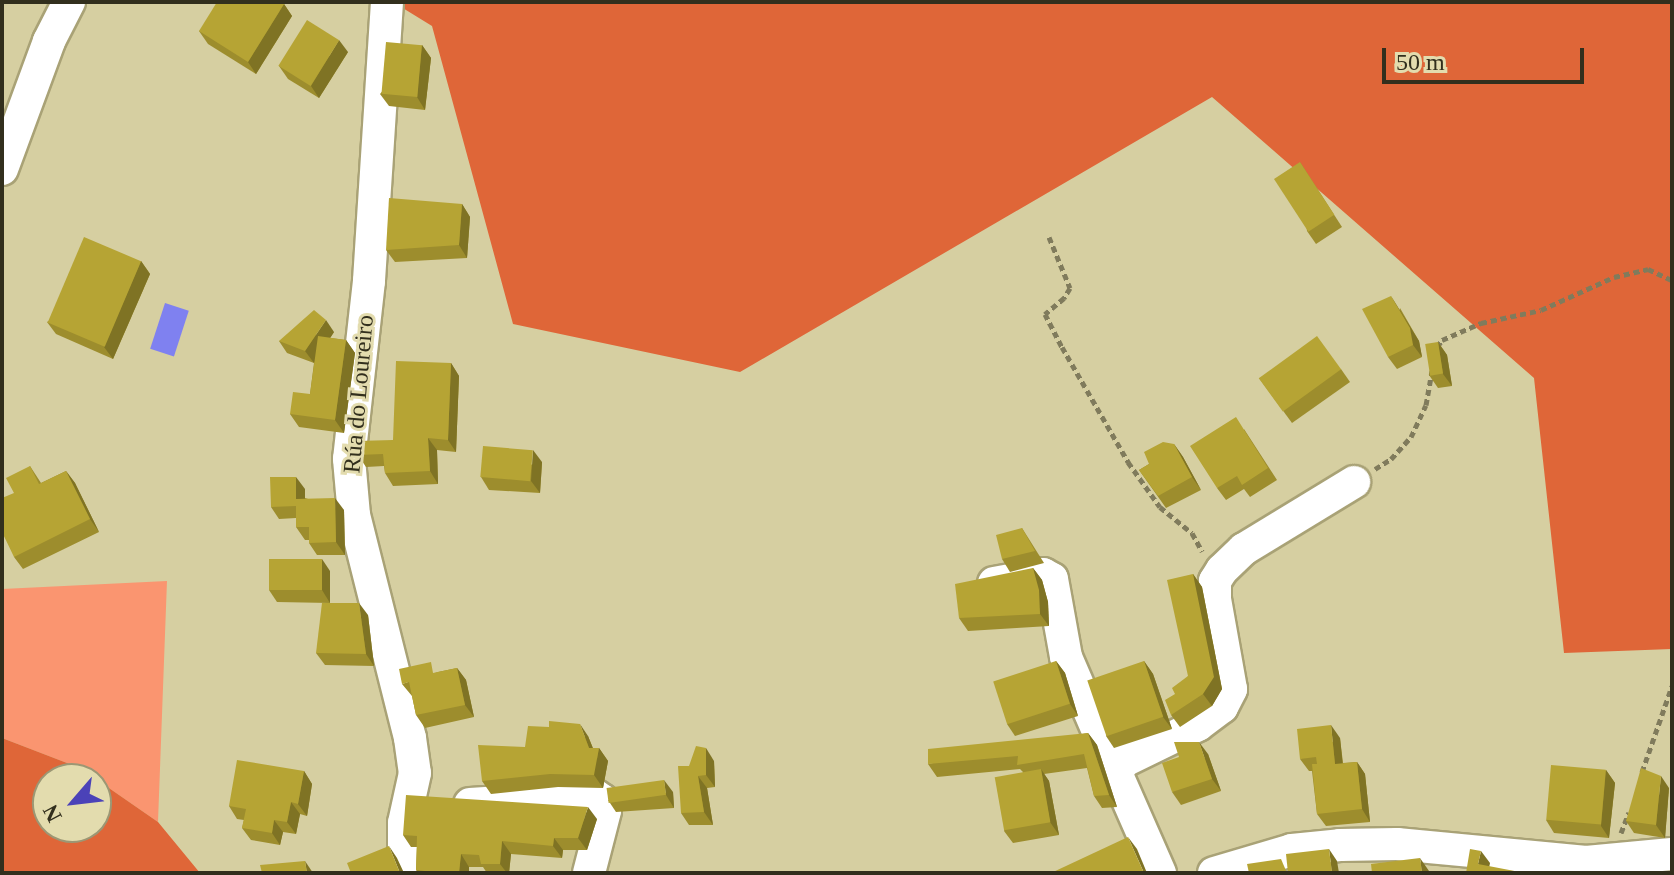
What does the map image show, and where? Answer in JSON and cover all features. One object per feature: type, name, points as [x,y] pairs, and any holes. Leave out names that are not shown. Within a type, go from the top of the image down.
[{"type":"street","points":[[2,169],[49,41],[69,2]]},
{"type":"street","name":"Rúa do Loureiro","points":[[387,2],[369,281],[349,459],[354,515],[410,738],[415,773],[404,823],[404,853],[412,873]]},
{"type":"street","points":[[1116,773],[1124,761],[1198,725],[1222,707],[1231,689],[1215,599],[1215,581],[1244,549],[1354,482]]},
{"type":"street","points":[[962,590],[1043,574],[1052,579],[1066,657],[1091,723],[1160,873]]},
{"type":"street","points":[[409,801],[458,805],[596,796],[602,800],[605,811],[589,873]]},
{"type":"street","points":[[1214,873],[1292,850],[1340,845],[1397,844],[1591,864],[1672,854]]},
{"type":"path","points":[[1049,237],[1070,288],[1064,298],[1045,314],[1128,462],[1160,507],[1192,533],[1215,581]]},
{"type":"path","points":[[1433,352],[1442,340],[1481,323],[1541,310],[1614,277],[1648,269],[1672,280]]},
{"type":"path","points":[[1354,482],[1391,459],[1411,437],[1426,405],[1432,364]]},
{"type":"path","points":[[1637,786],[1672,686]]},
{"type":"path","points":[[1591,864],[1632,801]]},
{"type":"shaded area","points":[[393,2],[1672,2],[1672,649],[1564,653],[1534,378],[1212,97],[740,372],[513,324],[432,26]]},
{"type":"shaded area","points":[[165,303],[189,311],[174,356],[150,349]]},
{"type":"shaded area","points":[[167,581],[158,822],[112,790],[112,763],[67,763],[2,738],[2,589]]},
{"type":"shaded area","points":[[2,738],[67,763],[32,763],[32,843],[112,843],[112,790],[158,822],[200,873],[2,873]]},
{"type":"building","points":[[217,2],[284,4],[248,62],[199,31]]},
{"type":"building","points":[[307,20],[339,40],[311,86],[278,66]]},
{"type":"building","points":[[386,42],[422,45],[417,97],[381,94]]},
{"type":"building","points":[[1300,162],[1334,215],[1308,232],[1274,179]]},
{"type":"building","points":[[389,198],[462,204],[459,245],[386,250]]},
{"type":"building","points":[[84,237],[141,261],[105,347],[48,323]]},
{"type":"building","points":[[1391,296],[1410,328],[1413,345],[1388,357],[1362,309]]},
{"type":"building","points":[[314,310],[326,320],[305,351],[279,341]]},
{"type":"building","points":[[318,336],[346,340],[335,420],[290,414],[293,392],[310,394]]},
{"type":"building","points":[[1317,336],[1341,369],[1283,411],[1259,378]]},
{"type":"building","points":[[1438,342],[1443,374],[1430,376],[1425,344]]},
{"type":"building","points":[[396,361],[451,363],[448,440],[428,438],[430,471],[385,473],[383,454],[358,455],[357,441],[393,440]]},
{"type":"building","points":[[1236,417],[1268,468],[1242,485],[1237,476],[1217,488],[1190,446]]},
{"type":"building","points":[[1163,442],[1174,444],[1192,477],[1158,496],[1139,470],[1149,464],[1144,452]]},
{"type":"building","points":[[483,446],[533,450],[530,481],[480,477]]},
{"type":"building","points":[[30,466],[39,484],[66,471],[90,519],[14,557],[2,532],[2,498],[14,493],[6,478]]},
{"type":"building","points":[[270,477],[296,477],[296,499],[335,498],[336,542],[309,543],[309,527],[296,527],[296,506],[271,507]]},
{"type":"building","points":[[1022,528],[1035,551],[1002,559],[996,535]]},
{"type":"building","points":[[269,559],[322,559],[322,590],[269,590]]},
{"type":"building","points":[[1033,568],[1039,590],[1040,614],[959,618],[955,584]]},
{"type":"building","points":[[1193,574],[1214,677],[1203,694],[1171,715],[1165,700],[1175,694],[1172,688],[1188,676],[1167,580]]},
{"type":"building","points":[[322,603],[359,603],[366,654],[316,653]]},
{"type":"building","points":[[1056,661],[1070,704],[1007,724],[993,681]]},
{"type":"building","points":[[1144,661],[1163,717],[1106,736],[1087,681]]},
{"type":"building","points":[[431,662],[433,673],[457,668],[465,705],[416,715],[409,682],[402,684],[399,669]]},
{"type":"building","points":[[549,721],[580,724],[589,748],[599,748],[594,775],[550,774],[482,781],[478,745],[525,747],[528,726],[549,727]]},
{"type":"building","points":[[1331,725],[1335,764],[1357,762],[1362,809],[1317,814],[1312,764],[1317,764],[1316,757],[1300,759],[1297,729]]},
{"type":"building","points":[[1088,733],[1109,795],[1094,796],[1084,754],[1017,765],[1018,756],[928,764],[928,749]]},
{"type":"building","points":[[1174,742],[1199,742],[1212,779],[1172,792],[1162,763],[1179,757]]},
{"type":"building","points":[[696,746],[706,748],[706,775],[698,776],[704,812],[681,813],[678,766],[689,766]]},
{"type":"building","points":[[237,760],[304,771],[298,804],[291,802],[287,822],[274,820],[272,833],[242,828],[246,809],[229,806]]},
{"type":"building","points":[[1551,765],[1606,770],[1601,825],[1546,820]]},
{"type":"building","points":[[1641,768],[1661,776],[1656,825],[1626,821]]},
{"type":"building","points":[[1041,769],[1050,822],[1004,830],[995,777]]},
{"type":"building","points":[[664,780],[666,795],[609,803],[607,788]]},
{"type":"building","points":[[406,795],[588,807],[578,838],[554,838],[553,846],[502,841],[500,864],[481,864],[479,855],[461,854],[459,873],[443,873],[416,870],[417,836],[403,835]]},
{"type":"building","points":[[1128,837],[1144,873],[1051,873]]},
{"type":"building","points":[[389,846],[400,873],[351,873],[347,863]]},
{"type":"building","points":[[1329,849],[1332,873],[1288,873],[1286,854]]},
{"type":"building","points":[[1470,849],[1481,851],[1478,864],[1525,873],[1466,873]]},
{"type":"building","points":[[1420,858],[1422,873],[1372,873],[1371,864]]},
{"type":"building","points":[[1281,859],[1287,873],[1249,873],[1247,864]]},
{"type":"building","points":[[305,861],[307,873],[262,873],[260,865]]}]
